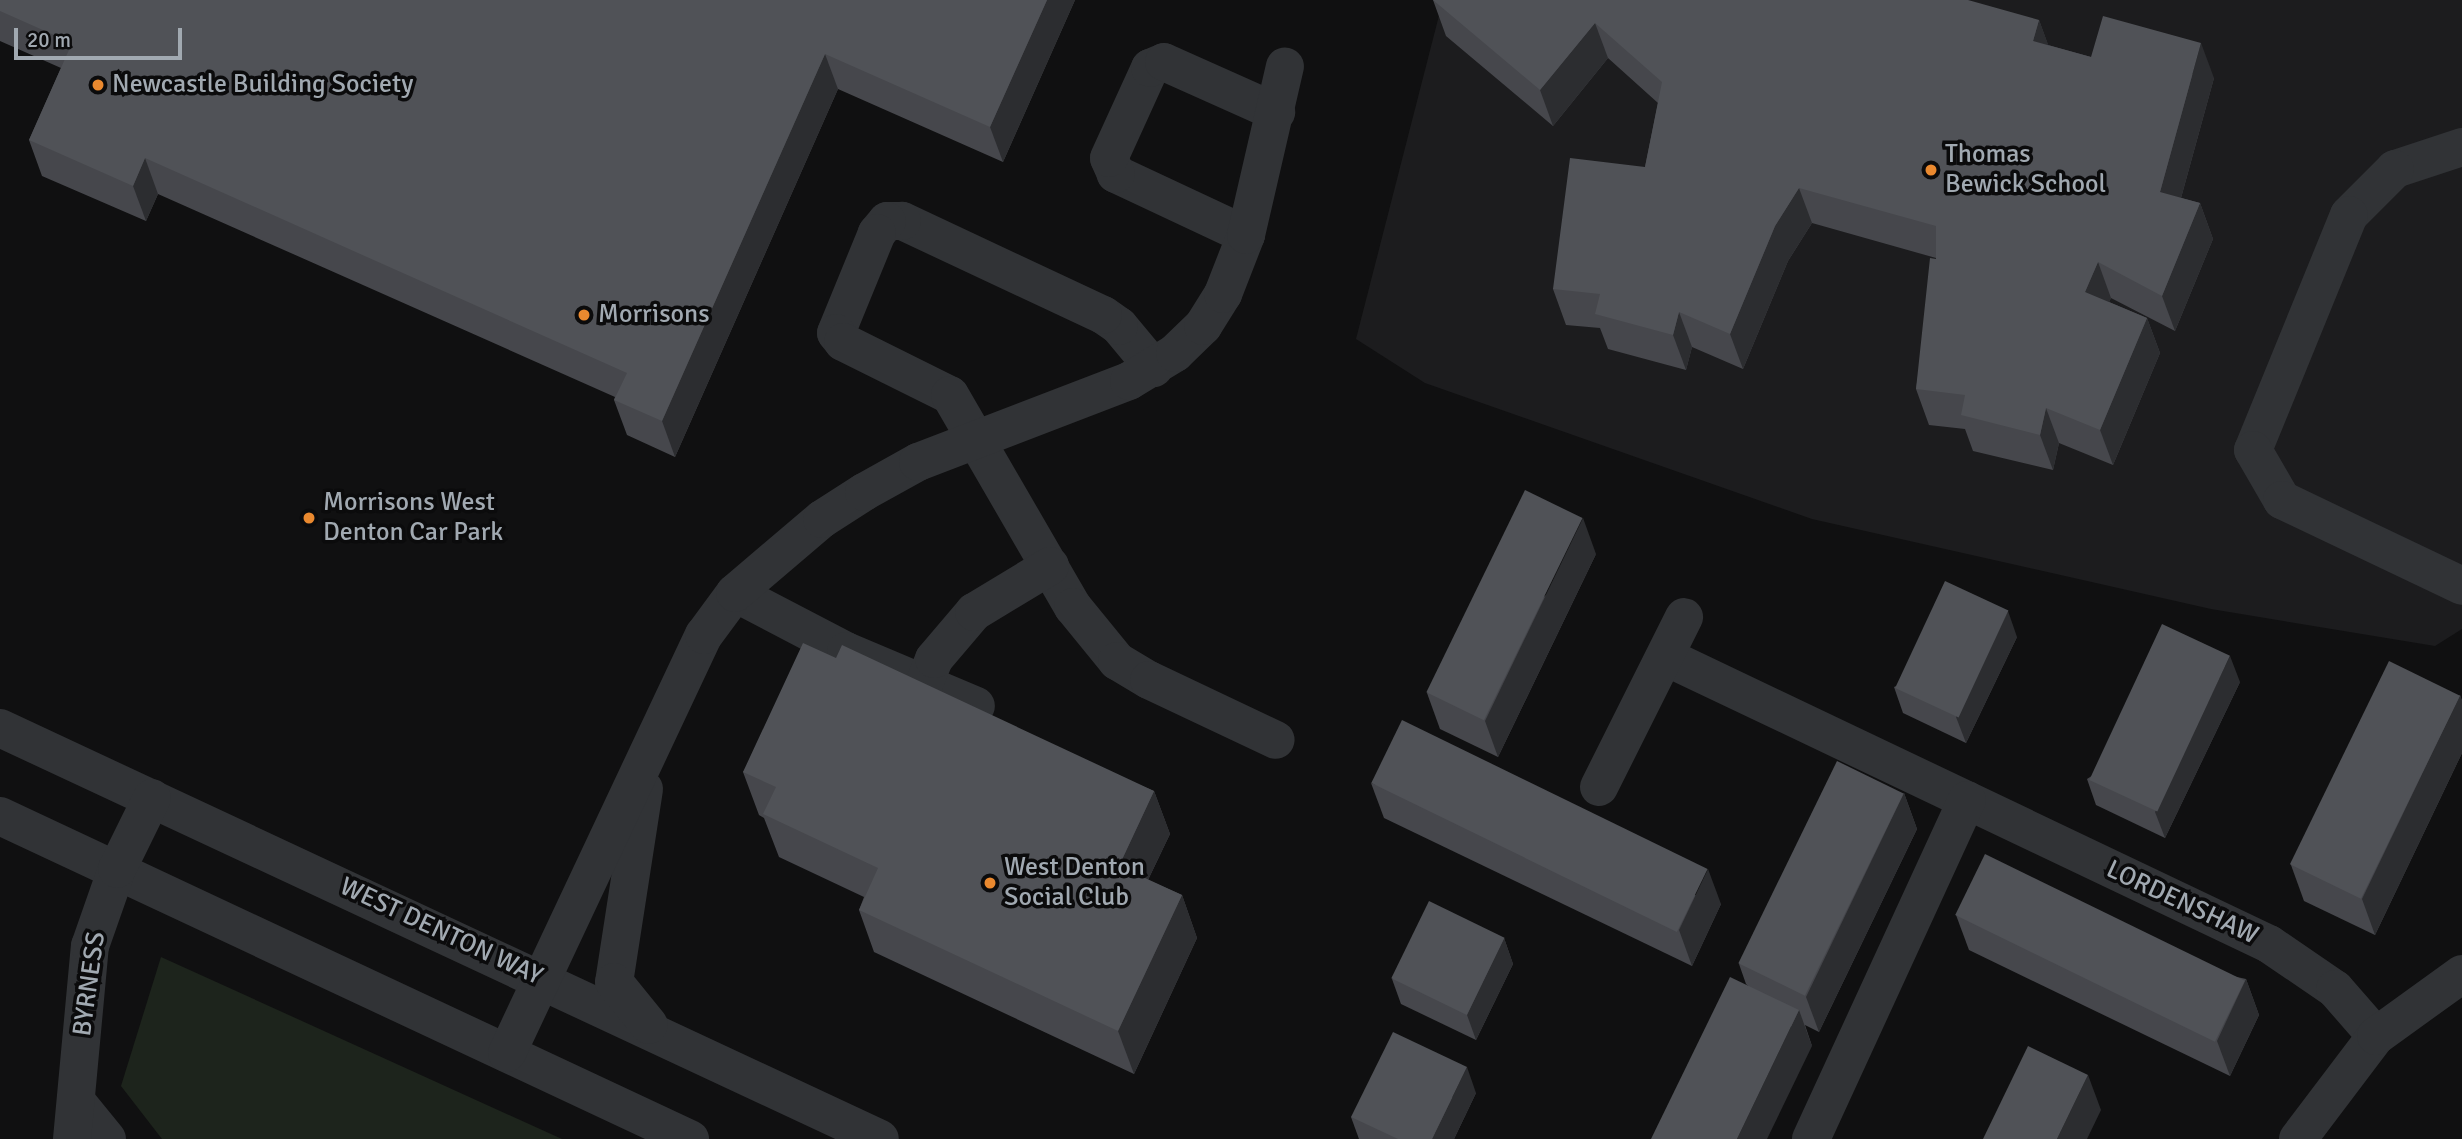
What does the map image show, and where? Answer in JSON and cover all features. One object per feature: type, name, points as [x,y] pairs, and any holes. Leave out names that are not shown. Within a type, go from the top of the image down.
[{"type":"street","points":[[1246,235],[1116,174],[1110,158],[1150,68],[1164,62],[1276,112]]},
{"type":"street","points":[[507,1053],[704,635],[735,593],[822,519],[918,462],[1154,368],[1203,326],[1223,294],[1246,235],[1285,66]]},
{"type":"street","points":[[2462,147],[2395,169],[2349,215],[2253,450],[2282,500],[2462,586]]},
{"type":"street","points":[[1154,368],[1119,326],[1103,315],[902,221],[887,221],[877,233],[836,333],[843,342],[950,395],[1073,607],[1117,661],[1149,680],[1276,740]]},
{"type":"street","points":[[924,684],[934,659],[974,612],[1049,566]]},
{"type":"street","points":[[735,593],[775,617],[976,706]]},
{"type":"street","points":[[1599,787],[1684,617]]},
{"type":"street","name":"LORDENSHAW","points":[[1666,657],[2270,944],[2334,989],[2376,1035]]},
{"type":"street","name":"WEST DENTON WAY","points":[[0,728],[541,978],[880,1139]]},
{"type":"street","points":[[651,745],[614,982],[655,1033]]},
{"type":"street","name":"BYRNESS","points":[[72,1139],[90,946],[117,869],[152,798]]},
{"type":"street","points":[[1811,1139],[1967,800]]},
{"type":"street","points":[[0,816],[690,1139]]},
{"type":"street","points":[[2298,1139],[2376,1035],[2462,974]]},
{"type":"street","points":[[76,1101],[107,1139]]},
{"type":"shaded area","name":"Thomas Bewick School","points":[[1443,0],[2462,0],[2462,629],[2435,646],[2211,609],[1812,519],[1425,383],[1356,339]]},
{"type":"shaded area","points":[[161,957],[562,1139],[162,1139],[121,1086]]},
{"type":"building","name":"Morrisons","points":[[0,0],[1047,0],[990,127],[825,54],[662,421],[614,400],[627,373],[145,158],[133,186],[29,140],[72,43],[0,11]]},
{"type":"building","points":[[1433,0],[1968,0],[2039,20],[2033,41],[2091,57],[2103,16],[2201,43],[2160,192],[2200,203],[2162,296],[2098,262],[2085,292],[2147,318],[2100,430],[2046,408],[2040,435],[1961,415],[1965,395],[1916,389],[1930,258],[1936,259],[1936,226],[1799,188],[1775,226],[1730,334],[1679,312],[1673,335],[1595,314],[1600,294],[1553,289],[1570,158],[1645,167],[1662,82],[1595,23],[1540,90]]},
{"type":"building","points":[[1525,490],[1583,518],[1484,720],[1426,692]]},
{"type":"building","points":[[1945,581],[2008,611],[1959,718],[1895,688]]},
{"type":"building","points":[[2162,624],[2230,656],[2157,812],[2089,780]]},
{"type":"building","name":"West Denton Social Club","points":[[803,643],[836,658],[842,645],[1154,791],[1119,866],[1182,895],[1118,1031],[859,910],[878,868],[763,814],[776,787],[743,772]]},
{"type":"building","points":[[2389,661],[2460,696],[2361,899],[2290,864]]},
{"type":"building","points":[[1402,720],[1708,869],[1677,932],[1371,783]]},
{"type":"building","points":[[1837,761],[1904,793],[1805,996],[1738,963]]},
{"type":"building","points":[[1985,854],[2245,981],[2215,1042],[1955,915]]},
{"type":"building","points":[[1429,901],[1504,938],[1467,1015],[1391,978]]},
{"type":"building","points":[[1730,977],[1799,1010],[1737,1139],[1651,1139]]},
{"type":"building","points":[[1393,1032],[1467,1067],[1432,1139],[1398,1139],[1351,1117]]},
{"type":"building","points":[[2028,1046],[2088,1075],[2057,1139],[1983,1139]]},
{"type":"place","name":"Newcastle Building Society","points":[[98,85]]},
{"type":"place","name":"Thomas Bewick School","points":[[1931,170]]},
{"type":"place","name":"Morrisons","points":[[584,315]]},
{"type":"place","name":"Morrisons West Denton Car Park","points":[[309,518]]},
{"type":"place","name":"West Denton Social Club","points":[[990,883]]}]
